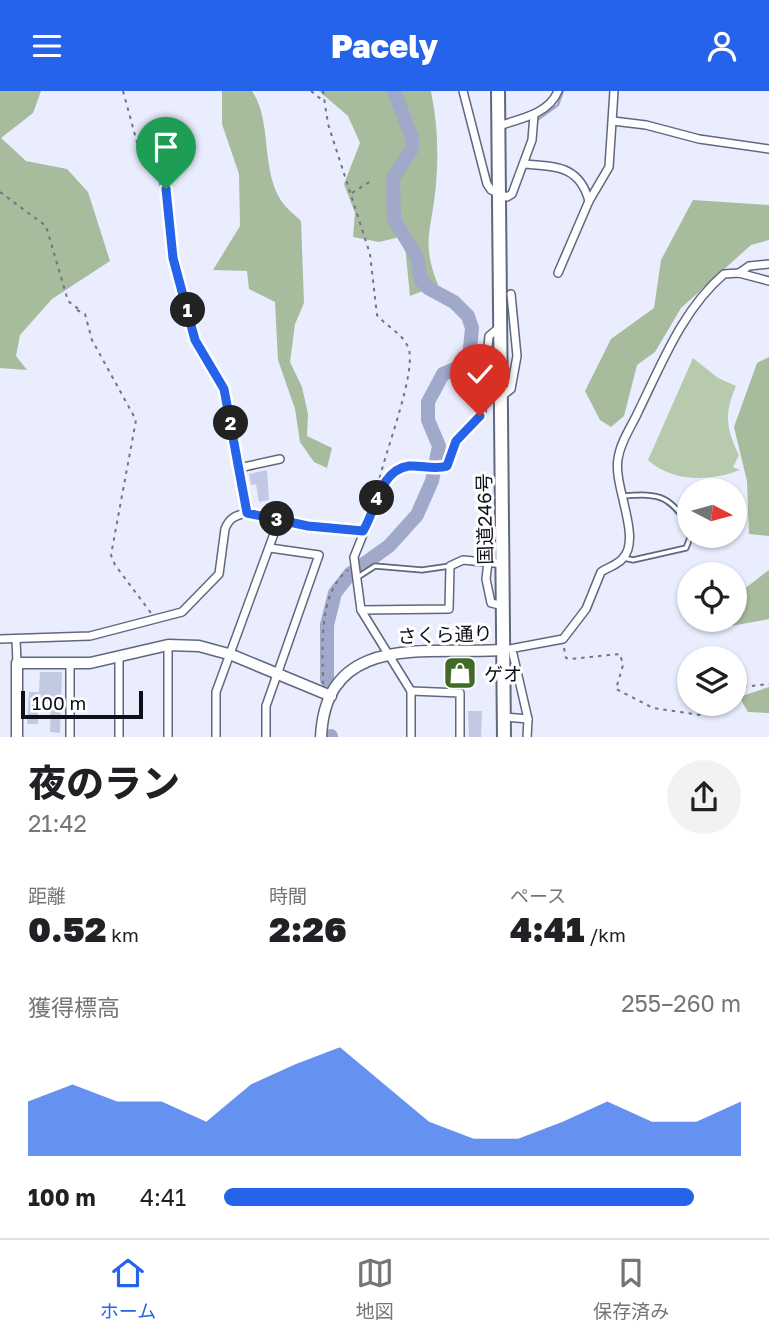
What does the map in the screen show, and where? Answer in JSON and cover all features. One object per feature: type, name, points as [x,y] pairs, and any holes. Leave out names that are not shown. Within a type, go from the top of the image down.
[{"type":"highway","name":"国道246号","points":[[498,91],[504,606],[508,652],[504,737]]},
{"type":"street","points":[[463,91],[488,184],[499,195],[507,197],[512,194],[532,140],[534,115]]},
{"type":"street","points":[[498,126],[534,115],[553,101],[558,91]]},
{"type":"street","points":[[558,273],[589,201],[609,167],[614,91]]},
{"type":"street","points":[[613,121],[646,125],[699,139],[769,149]]},
{"type":"street","points":[[524,164],[560,167],[581,180],[589,201]]},
{"type":"street","points":[[164,180],[173,258],[195,340],[224,389],[247,513]]},
{"type":"street","points":[[738,273],[749,266],[769,264]]},
{"type":"street","points":[[527,737],[528,719],[508,652],[563,639],[586,609],[601,572],[624,558],[630,547],[617,474],[620,449],[673,340],[724,274],[738,273],[769,281]]},
{"type":"street","points":[[502,396],[511,389],[517,355],[511,294]]},
{"type":"street","points":[[411,737],[411,691],[361,610],[355,572],[356,548],[380,492],[398,469],[447,466],[456,441],[481,414],[489,336],[501,326]]},
{"type":"street","points":[[239,468],[280,459]]},
{"type":"street","points":[[0,639],[90,636],[182,612],[212,585],[223,565],[227,522],[237,515],[247,513],[308,526],[363,531]]},
{"type":"street","points":[[216,737],[216,692],[232,655],[279,520]]},
{"type":"street","points":[[266,737],[266,706],[319,555],[270,548]]},
{"type":"street","points":[[361,610],[449,609],[450,566],[463,560],[504,563]]},
{"type":"street","points":[[488,562],[486,579],[491,603],[504,606]]},
{"type":"street","points":[[16,639],[17,737]]},
{"type":"street","points":[[168,645],[168,737]]},
{"type":"street","points":[[18,663],[70,663],[120,657],[168,645],[200,646],[232,655],[331,696]]},
{"type":"street","name":"さくら通り","points":[[386,653],[508,652]]},
{"type":"street","points":[[321,737],[325,710],[331,696],[356,667],[386,653]]},
{"type":"street","points":[[119,737],[120,657]]},
{"type":"street","points":[[70,663],[70,737]]},
{"type":"street","points":[[411,691],[460,693],[460,737]]},
{"type":"street","points":[[504,717],[528,719]]},
{"type":"lane","points":[[622,496],[660,496],[677,508]]},
{"type":"lane","points":[[624,558],[633,560],[686,548]]},
{"type":"lane","points":[[355,572],[375,566],[422,570],[450,566]]},
{"type":"path","points":[[123,91],[138,146],[164,180]]},
{"type":"path","points":[[311,91],[323,100]]},
{"type":"path","points":[[323,91],[326,116],[370,254],[377,315],[403,337],[412,357],[408,380],[385,453],[378,485],[380,492]]},
{"type":"path","points":[[352,193],[371,181]]},
{"type":"path","points":[[0,192],[46,226],[68,301],[85,314],[92,339],[136,420],[111,555],[115,565],[156,619]]},
{"type":"path","points":[[77,310],[85,314]]},
{"type":"path","points":[[323,685],[323,643],[329,601],[344,573],[355,572]]},
{"type":"path","points":[[563,639],[566,658],[620,654],[623,665],[616,689],[653,708],[677,712]]},
{"type":"path","points":[[747,687],[769,684]]},
{"type":"green space","points":[[0,91],[41,91],[33,113],[1,138],[26,161],[67,169],[88,192],[110,261],[52,299],[20,335],[16,356],[27,370],[0,368]]},
{"type":"green space","points":[[222,91],[252,91],[265,129],[273,184],[283,204],[301,221],[304,303],[295,324],[290,362],[302,387],[308,414],[307,436],[332,448],[327,468],[314,462],[300,442],[295,409],[278,360],[275,302],[249,289],[247,271],[213,270],[240,226],[239,174],[222,124]]},
{"type":"green space","points":[[319,91],[431,91],[437,155],[429,249],[438,285],[410,296],[404,236],[379,242],[353,237],[355,213],[344,184],[360,143],[348,116]]},
{"type":"green space","points":[[693,200],[769,205],[769,240],[751,245],[681,308],[655,352],[637,365],[624,416],[611,427],[600,420],[585,391],[611,339],[654,308],[661,260]]},
{"type":"green space","points":[[769,357],[769,536],[749,534],[747,478],[734,427],[757,363]]},
{"type":"green space","points":[[693,358],[718,378],[736,386],[728,421],[739,455],[733,467],[740,470],[705,478],[692,478],[669,473],[648,460]]},
{"type":"green space","points":[[769,570],[769,619],[747,623],[747,587]]},
{"type":"green space","points":[[769,687],[769,713],[748,712],[747,694]]},
{"type":"building","points":[[267,470],[269,500],[259,502],[256,484],[251,485],[249,474]]},
{"type":"building","points":[[444,661],[467,661],[467,669],[471,670],[467,686],[444,686]]},
{"type":"building","points":[[40,672],[62,672],[60,733],[50,732],[51,702],[38,702],[38,724],[27,724],[29,692],[39,692]]},
{"type":"building","points":[[468,711],[482,711],[481,737],[469,737]]},
{"type":"waterway","points":[[327,680],[327,625],[335,593],[350,574],[389,546],[417,515],[432,481],[439,446],[428,420],[428,402],[443,374],[464,365],[469,358],[472,328],[468,316],[454,302],[428,288],[421,280],[417,257],[394,219],[393,178],[412,149],[412,138],[394,91]]},
{"type":"waterway","points":[[536,121],[558,105],[563,91]]},
{"type":"place","name":"ゲオ","points":[[460,673]]},
{"type":"route","points":[[166,189],[173,258],[195,340],[224,389],[247,513],[308,526],[363,531],[383,485],[391,475],[405,466],[444,468],[456,441],[480,416]]}]
